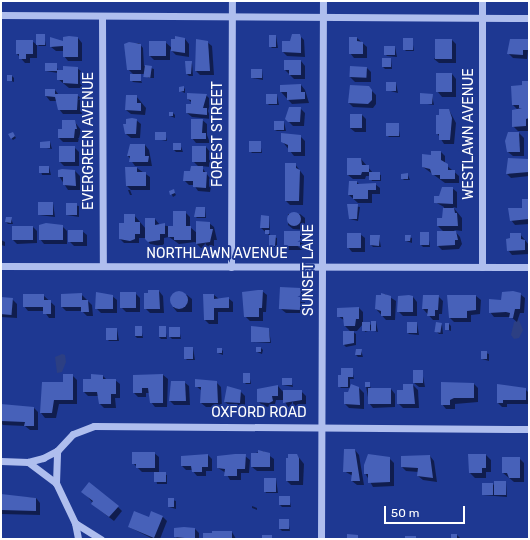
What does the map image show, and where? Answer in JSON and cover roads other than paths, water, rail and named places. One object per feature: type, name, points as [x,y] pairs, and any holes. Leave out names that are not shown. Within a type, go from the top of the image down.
[{"type":"street","name":"FOREST STREET","points":[[231,267],[232,1]]},
{"type":"street","name":"SUNSET LANE","points":[[321,539],[323,1]]},
{"type":"street","name":"WESTLAWN AVENUE","points":[[482,1],[482,267]]},
{"type":"street","points":[[1,15],[529,18]]},
{"type":"street","name":"EVERGREEN AVENUE","points":[[102,16],[103,266]]},
{"type":"street","name":"NORTHLAWN AVENUE","points":[[1,266],[322,268],[529,267]]},
{"type":"street","name":"OXFORD ROAD","points":[[1,461],[28,462],[43,458],[57,451],[72,434],[94,426],[529,429]]},
{"type":"street","points":[[57,451],[56,483],[75,523],[78,539]]},
{"type":"street","points":[[28,462],[56,483]]},
{"type":"street","points":[[75,523],[101,539]]},
{"type":"water","points":[[519,320],[523,330],[519,338],[514,339],[511,335],[514,322]]},
{"type":"water","points":[[62,354],[65,355],[66,362],[62,372],[57,373],[55,357]]}]
